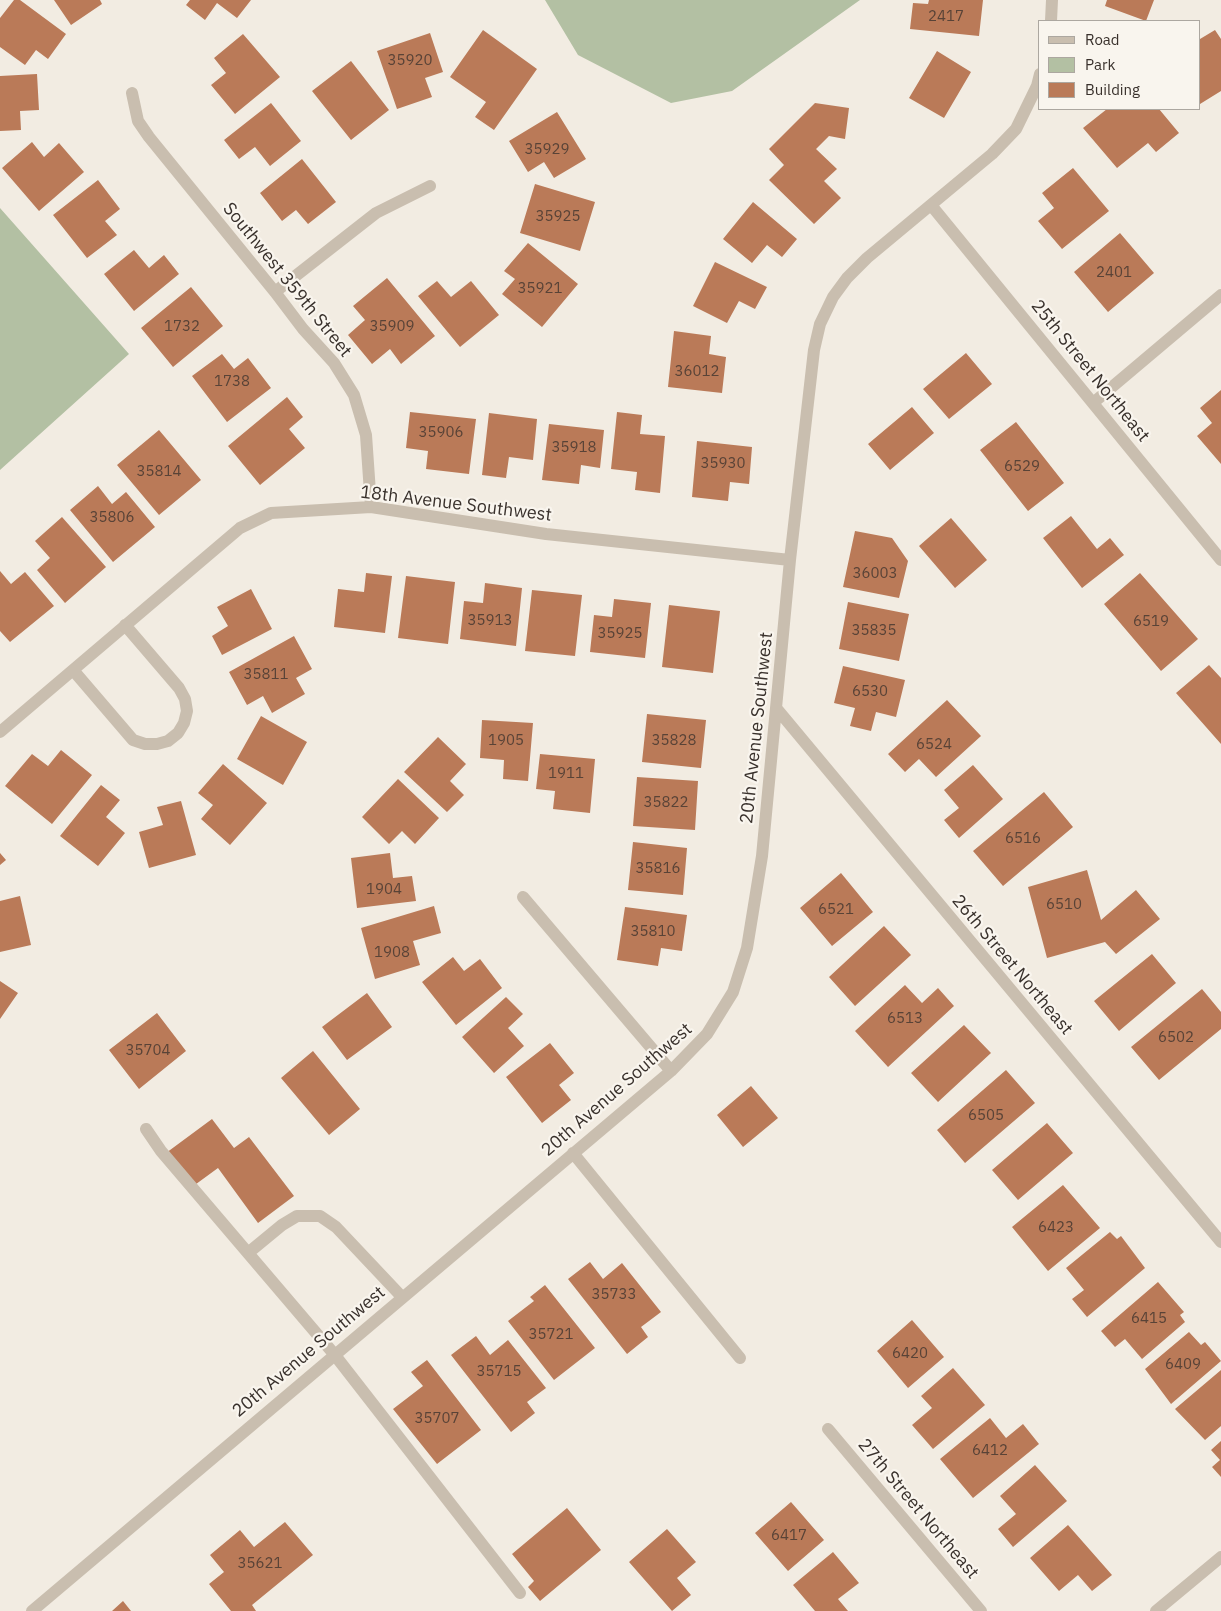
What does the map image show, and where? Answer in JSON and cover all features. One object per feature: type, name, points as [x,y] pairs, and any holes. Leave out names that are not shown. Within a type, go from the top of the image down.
[{"type":"street","points":[[1051,20],[1052,0]]},
{"type":"street","name":"20th Avenue Southwest","points":[[32,1611],[671,1071],[707,1034],[733,992],[746,948],[762,856],[790,560],[812,368],[820,324],[833,297],[847,278],[867,258],[992,154],[1016,129],[1038,82]]},
{"type":"street","name":"Southwest 359th Street","points":[[132,93],[138,121],[149,137],[275,292],[302,329],[334,363],[354,395],[366,435],[371,507]]},
{"type":"street","points":[[275,292],[376,213],[430,186]]},
{"type":"street","name":"25th Street Northeast","points":[[931,205],[1221,560]]},
{"type":"street","points":[[1093,403],[1221,295]]},
{"type":"street","name":"18th Avenue Southwest","points":[[0,732],[240,528],[271,513],[371,507],[546,534],[790,560]]},
{"type":"street","points":[[73,670],[133,740],[157,744],[168,741],[178,733],[184,723],[185,699],[179,688],[125,625]]},
{"type":"street","name":"26th Street Northeast","points":[[777,709],[1221,1242]]},
{"type":"street","points":[[523,897],[671,1071]]},
{"type":"street","points":[[146,1129],[161,1152],[334,1354],[520,1593]]},
{"type":"street","points":[[573,1153],[740,1358]]},
{"type":"street","points":[[248,1253],[282,1225],[297,1216],[320,1216],[336,1227],[402,1297]]},
{"type":"street","name":"27th Street Northeast","points":[[828,1429],[981,1611]]},
{"type":"street","points":[[1156,1611],[1221,1557]]},
{"type":"green space","points":[[545,0],[860,0],[732,91],[671,103],[578,55]]},
{"type":"green space","points":[[0,208],[129,354],[0,470]]},
{"type":"building","points":[[14,0],[20,0],[66,34],[48,59],[36,50],[25,65],[0,47],[0,18]]},
{"type":"building","points":[[54,0],[100,0],[102,4],[71,25]]},
{"type":"building","points":[[190,0],[251,0],[237,18],[217,3],[205,20],[186,5]]},
{"type":"building","points":[[929,0],[983,0],[979,36],[910,29],[913,3],[928,4]]},
{"type":"building","points":[[1107,0],[1154,0],[1146,20],[1105,6]]},
{"type":"building","points":[[483,30],[537,69],[494,130],[475,117],[486,102],[450,77]]},
{"type":"building","points":[[1215,30],[1221,39],[1221,91],[1201,103],[1201,38]]},
{"type":"building","points":[[430,33],[443,72],[425,78],[432,97],[397,109],[377,51]]},
{"type":"building","points":[[243,34],[280,77],[235,114],[211,85],[226,73],[214,58]]},
{"type":"building","points":[[937,51],[971,72],[944,118],[909,98]]},
{"type":"building","points":[[351,61],[389,110],[351,140],[312,91]]},
{"type":"building","points":[[37,74],[39,110],[20,111],[21,130],[0,131],[0,76]]},
{"type":"building","points":[[271,103],[301,141],[270,166],[255,147],[239,159],[224,140]]},
{"type":"building","points":[[815,103],[849,108],[845,139],[829,136],[816,149],[837,169],[824,181],[841,198],[814,224],[769,180],[784,165],[769,149]]},
{"type":"building","points":[[1106,110],[1160,110],[1179,133],[1156,152],[1148,143],[1117,168],[1083,128]]},
{"type":"building","points":[[557,112],[586,159],[554,178],[544,162],[528,172],[509,141]]},
{"type":"building","points":[[32,142],[44,157],[59,143],[84,172],[39,211],[2,168]]},
{"type":"building","points":[[302,159],[336,202],[308,224],[296,210],[282,221],[260,193]]},
{"type":"building","points":[[1073,168],[1109,211],[1062,249],[1038,221],[1054,208],[1042,193]]},
{"type":"building","points":[[98,180],[120,209],[105,221],[117,235],[87,258],[53,215]]},
{"type":"building","points":[[535,184],[595,202],[580,251],[520,233]]},
{"type":"building","points":[[753,202],[797,239],[782,257],[767,245],[752,263],[723,239]]},
{"type":"building","points":[[1120,233],[1154,273],[1108,312],[1074,272]]},
{"type":"building","points":[[528,243],[578,284],[542,327],[502,294],[515,279],[504,271]]},
{"type":"building","points":[[134,250],[149,268],[164,255],[179,274],[134,311],[104,274]]},
{"type":"building","points":[[715,262],[767,287],[755,309],[739,301],[727,323],[693,306]]},
{"type":"building","points":[[387,278],[435,336],[401,364],[390,349],[372,364],[348,335],[365,320],[353,306]]},
{"type":"building","points":[[437,281],[451,297],[471,281],[499,315],[460,347],[418,296]]},
{"type":"building","points":[[191,287],[223,326],[173,367],[141,328]]},
{"type":"building","points":[[674,331],[711,336],[709,354],[726,357],[722,393],[668,387]]},
{"type":"building","points":[[966,353],[992,384],[949,419],[923,389]]},
{"type":"building","points":[[222,354],[234,369],[248,358],[271,388],[227,422],[192,376]]},
{"type":"building","points":[[1221,390],[1221,464],[1197,436],[1212,423],[1200,408]]},
{"type":"building","points":[[287,397],[303,417],[289,429],[305,448],[260,485],[228,446]]},
{"type":"building","points":[[912,407],[934,433],[890,470],[868,444]]},
{"type":"building","points":[[410,412],[476,419],[469,474],[426,469],[428,451],[406,448]]},
{"type":"building","points":[[617,412],[642,415],[640,434],[665,436],[660,493],[635,490],[637,472],[611,469]]},
{"type":"building","points":[[489,413],[537,419],[533,460],[509,457],[506,478],[482,475]]},
{"type":"building","points":[[1016,422],[1064,483],[1028,511],[980,450]]},
{"type":"building","points":[[549,424],[604,430],[600,468],[581,465],[579,484],[542,480]]},
{"type":"building","points":[[159,430],[201,480],[159,515],[117,465]]},
{"type":"building","points":[[697,441],[752,447],[749,484],[730,482],[728,501],[692,497]]},
{"type":"building","points":[[98,486],[112,504],[126,492],[155,527],[113,562],[70,510]]},
{"type":"building","points":[[1071,516],[1097,549],[1110,538],[1124,555],[1082,588],[1043,538]]},
{"type":"building","points":[[62,517],[106,567],[65,603],[37,570],[50,558],[35,541]]},
{"type":"building","points":[[951,518],[987,560],[955,588],[919,546]]},
{"type":"building","points":[[855,531],[892,538],[908,561],[899,598],[843,587]]},
{"type":"building","points":[[0,571],[11,584],[25,572],[54,606],[10,642],[0,631]]},
{"type":"building","points":[[366,573],[392,576],[385,633],[334,627],[338,589],[364,592]]},
{"type":"building","points":[[1140,573],[1198,639],[1161,671],[1104,604]]},
{"type":"building","points":[[406,576],[455,582],[448,644],[398,638]]},
{"type":"building","points":[[485,583],[522,588],[516,646],[460,639],[464,601],[483,603]]},
{"type":"building","points":[[251,589],[272,629],[222,655],[212,636],[228,626],[217,607]]},
{"type":"building","points":[[532,590],[582,595],[575,656],[525,651]]},
{"type":"building","points":[[614,599],[651,603],[645,658],[590,652],[594,615],[612,617]]},
{"type":"building","points":[[848,602],[909,614],[899,661],[839,649]]},
{"type":"building","points":[[669,605],[720,611],[713,673],[662,667]]},
{"type":"building","points":[[294,636],[312,669],[296,678],[305,694],[272,713],[263,696],[247,705],[229,672]]},
{"type":"building","points":[[1209,665],[1221,678],[1221,744],[1176,693]]},
{"type":"building","points":[[843,666],[905,680],[896,717],[876,712],[871,731],[850,726],[855,708],[834,703]]},
{"type":"building","points":[[947,700],[981,736],[936,777],[919,759],[905,772],[888,754]]},
{"type":"building","points":[[647,714],[706,720],[701,768],[642,762]]},
{"type":"building","points":[[261,716],[307,742],[283,785],[237,759]]},
{"type":"building","points":[[482,720],[533,723],[528,781],[503,779],[504,760],[480,758]]},
{"type":"building","points":[[438,737],[466,764],[450,781],[464,795],[447,812],[404,772]]},
{"type":"building","points":[[61,750],[92,775],[52,824],[5,786],[32,754],[48,766]]},
{"type":"building","points":[[540,754],[595,759],[590,813],[553,809],[555,791],[536,789]]},
{"type":"building","points":[[223,764],[267,803],[230,845],[201,819],[213,805],[198,793]]},
{"type":"building","points":[[973,765],[1003,799],[959,838],[944,820],[959,808],[944,790]]},
{"type":"building","points":[[637,777],[698,781],[695,830],[633,826]]},
{"type":"building","points":[[398,779],[439,818],[415,844],[402,831],[389,844],[362,817]]},
{"type":"building","points":[[101,785],[120,800],[106,817],[125,833],[98,866],[60,836]]},
{"type":"building","points":[[1044,792],[1073,827],[1003,886],[973,851]]},
{"type":"building","points":[[181,801],[196,855],[149,868],[139,832],[163,825],[157,807]]},
{"type":"building","points":[[633,842],[687,848],[683,895],[628,890]]},
{"type":"building","points":[[0,853],[6,860],[0,865]]},
{"type":"building","points":[[390,853],[393,878],[412,876],[416,901],[357,908],[351,858]]},
{"type":"building","points":[[1087,870],[1101,920],[1136,890],[1160,919],[1116,954],[1105,942],[1047,958],[1028,887]]},
{"type":"building","points":[[841,873],[873,912],[832,946],[800,908]]},
{"type":"building","points":[[20,896],[31,945],[0,952],[0,901]]},
{"type":"building","points":[[434,906],[441,933],[413,941],[420,965],[375,979],[361,928]]},
{"type":"building","points":[[625,907],[687,915],[682,951],[661,948],[658,966],[617,960]]},
{"type":"building","points":[[884,926],[911,955],[855,1006],[829,977]]},
{"type":"building","points":[[1152,954],[1176,983],[1119,1031],[1094,1001]]},
{"type":"building","points":[[453,957],[464,971],[480,959],[502,988],[456,1025],[422,982]]},
{"type":"building","points":[[0,981],[18,993],[0,1019]]},
{"type":"building","points":[[905,985],[922,1003],[938,988],[954,1006],[888,1067],[855,1031]]},
{"type":"building","points":[[1202,989],[1221,1012],[1221,1029],[1159,1080],[1131,1047]]},
{"type":"building","points":[[367,993],[392,1027],[347,1060],[322,1027]]},
{"type":"building","points":[[506,997],[523,1014],[508,1028],[524,1046],[494,1073],[462,1037]]},
{"type":"building","points":[[157,1013],[186,1051],[139,1089],[109,1050]]},
{"type":"building","points":[[964,1025],[991,1053],[938,1102],[911,1073]]},
{"type":"building","points":[[550,1043],[574,1073],[559,1085],[571,1100],[542,1123],[506,1077]]},
{"type":"building","points":[[313,1051],[360,1109],[329,1135],[281,1078]]},
{"type":"building","points":[[1006,1070],[1035,1103],[965,1163],[937,1130]]},
{"type":"building","points":[[751,1086],[778,1118],[743,1147],[717,1115]]},
{"type":"building","points":[[212,1119],[234,1148],[249,1137],[294,1196],[258,1223],[218,1168],[192,1187],[166,1153]]},
{"type":"building","points":[[1047,1123],[1073,1153],[1018,1200],[992,1170]]},
{"type":"building","points":[[1063,1185],[1100,1228],[1048,1271],[1012,1227]]},
{"type":"building","points":[[1110,1232],[1117,1239],[1121,1236],[1145,1268],[1087,1317],[1072,1299],[1084,1290],[1066,1268]]},
{"type":"building","points":[[590,1262],[603,1279],[622,1263],[661,1312],[641,1327],[648,1337],[627,1354],[568,1279]]},
{"type":"building","points":[[1158,1282],[1184,1312],[1180,1315],[1185,1322],[1142,1359],[1125,1339],[1115,1347],[1101,1331]]},
{"type":"building","points":[[545,1285],[595,1348],[554,1380],[508,1321],[534,1301],[530,1297]]},
{"type":"building","points":[[912,1320],[944,1357],[908,1388],[877,1351]]},
{"type":"building","points":[[1189,1332],[1201,1345],[1205,1342],[1221,1361],[1171,1404],[1145,1369]]},
{"type":"building","points":[[476,1336],[490,1355],[508,1340],[546,1388],[527,1402],[535,1413],[511,1432],[451,1355]]},
{"type":"building","points":[[427,1360],[481,1430],[437,1464],[393,1409],[423,1386],[411,1372]]},
{"type":"building","points":[[953,1368],[985,1405],[933,1449],[912,1425],[932,1408],[921,1396]]},
{"type":"building","points":[[1221,1370],[1221,1426],[1205,1440],[1175,1409]]},
{"type":"building","points":[[990,1418],[1006,1438],[1023,1424],[1039,1444],[973,1498],[940,1459]]},
{"type":"building","points":[[1221,1441],[1221,1477],[1212,1467],[1220,1460],[1211,1450]]},
{"type":"building","points":[[1035,1465],[1067,1501],[1013,1547],[998,1529],[1016,1514],[1000,1496]]},
{"type":"building","points":[[791,1502],[824,1540],[788,1571],[755,1533]]},
{"type":"building","points":[[567,1508],[601,1550],[540,1601],[528,1587],[534,1581],[512,1554]]},
{"type":"building","points":[[285,1522],[313,1555],[252,1605],[256,1611],[231,1611],[209,1584],[224,1572],[210,1555],[240,1530],[254,1547]]},
{"type":"building","points":[[1068,1525],[1112,1575],[1092,1591],[1078,1575],[1059,1591],[1030,1558]]},
{"type":"building","points":[[667,1529],[696,1562],[677,1578],[691,1595],[672,1611],[629,1562]]},
{"type":"building","points":[[833,1552],[859,1583],[838,1599],[848,1611],[815,1611],[793,1585]]},
{"type":"building","points":[[123,1601],[131,1611],[112,1611]]}]
